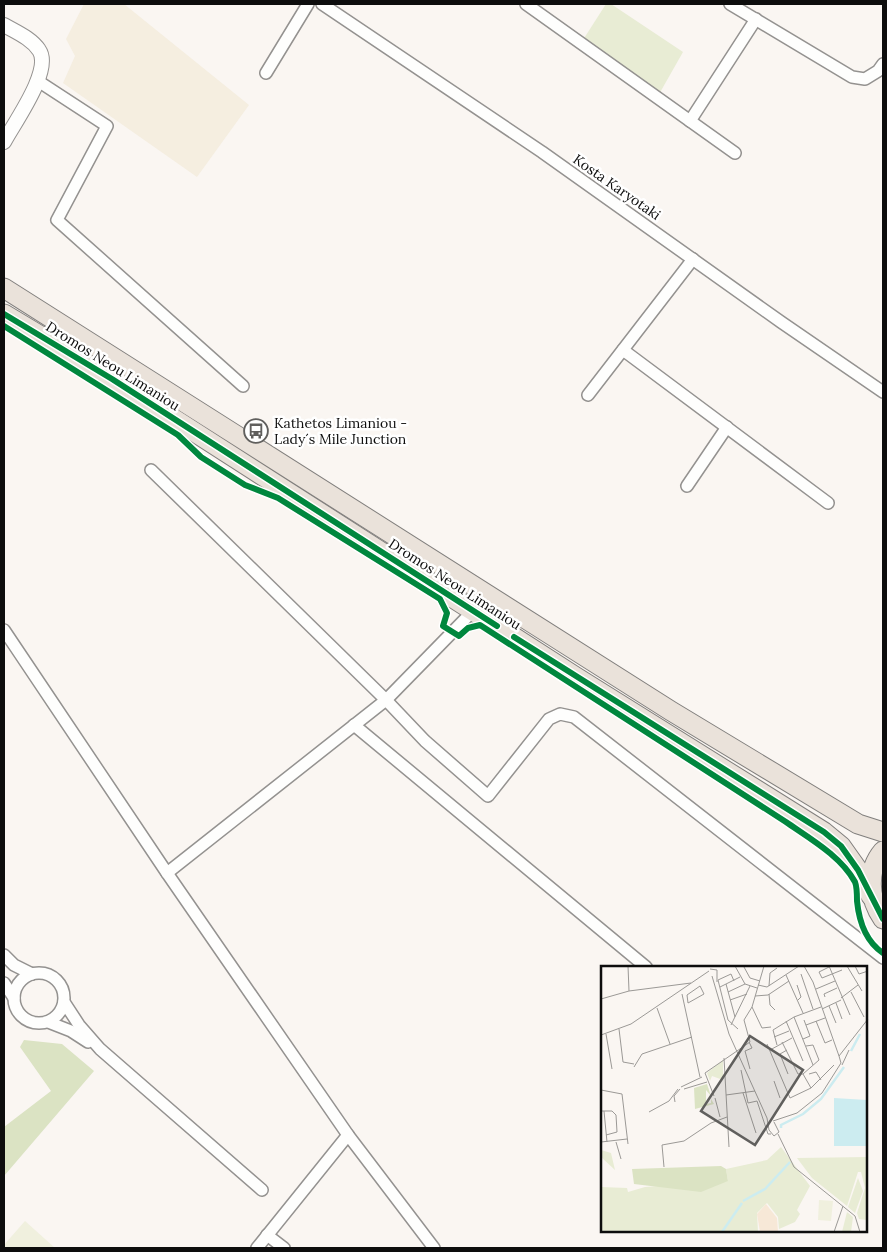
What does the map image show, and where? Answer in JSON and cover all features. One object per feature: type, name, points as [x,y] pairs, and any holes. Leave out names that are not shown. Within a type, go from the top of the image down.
[{"type":"main road","name":"Dromos Neou Limaniou","points":[[4,288],[672,711],[858,824],[883,832]]},
{"type":"main road","name":"Dromos Neou Limaniou","points":[[4,314],[112,379],[473,611],[824,832],[841,846],[858,870],[883,919]]},
{"type":"main road","points":[[871,896],[872,874],[883,851]]},
{"type":"street","points":[[266,73],[308,4]]},
{"type":"street","name":"Kosta Karyotaki","points":[[322,4],[334,7],[883,392]]},
{"type":"street","points":[[526,4],[735,154]]},
{"type":"street","points":[[730,4],[852,77],[865,79],[878,71],[883,64]]},
{"type":"street","points":[[690,121],[756,19]]},
{"type":"street","points":[[4,25],[27,38],[40,51],[43,66],[38,81],[4,142]]},
{"type":"street","points":[[38,81],[107,126],[57,220],[243,386]]},
{"type":"street","points":[[588,395],[693,259]]},
{"type":"street","points":[[623,350],[828,503]]},
{"type":"street","points":[[687,486],[727,428]]},
{"type":"street","points":[[151,470],[386,700],[425,742],[488,796],[549,720],[560,714],[574,717],[883,958]]},
{"type":"street","points":[[167,873],[386,700],[473,611]]},
{"type":"street","points":[[4,630],[167,873],[348,1135],[434,1248]]},
{"type":"street","points":[[354,725],[645,966]]},
{"type":"street","points":[[4,955],[14,965],[32,974]]},
{"type":"street","points":[[48,1022],[59,1014],[64,1002],[63,990],[56,979],[45,973],[32,974],[17,985],[14,998],[15,1005],[22,1017],[34,1023],[48,1022],[71,1031],[100,1049]]},
{"type":"street","points":[[4,983],[14,998]]},
{"type":"street","points":[[64,1002],[79,1025],[100,1049],[262,1190]]},
{"type":"street","points":[[257,1248],[348,1135]]},
{"type":"street","points":[[267,1235],[284,1248]]},
{"type":"shaded area","points":[[84,4],[124,4],[249,105],[197,177],[63,83],[75,56],[66,39]]},
{"type":"green space","points":[[606,4],[611,4],[683,52],[658,96],[581,43]]},
{"type":"green space","points":[[24,1040],[62,1044],[94,1071],[4,1176],[4,1127],[51,1091],[20,1047]]},
{"type":"green space","points":[[25,1221],[55,1248],[4,1248],[4,1245]]},
{"type":"cycle path","points":[[4,314],[112,379],[497,626]]},
{"type":"cycle path","points":[[4,326],[178,435],[201,457],[245,485],[278,498],[440,599],[447,613],[443,626],[459,636],[468,628],[480,625],[814,841],[842,864],[855,882],[861,923],[867,937],[883,953]]},
{"type":"cycle path","points":[[514,637],[824,832],[841,846],[858,870],[883,919]]},
{"type":"place","name":"Kathetos Limaniou - Lady´s Mile Junction","points":[[256,431]]}]
